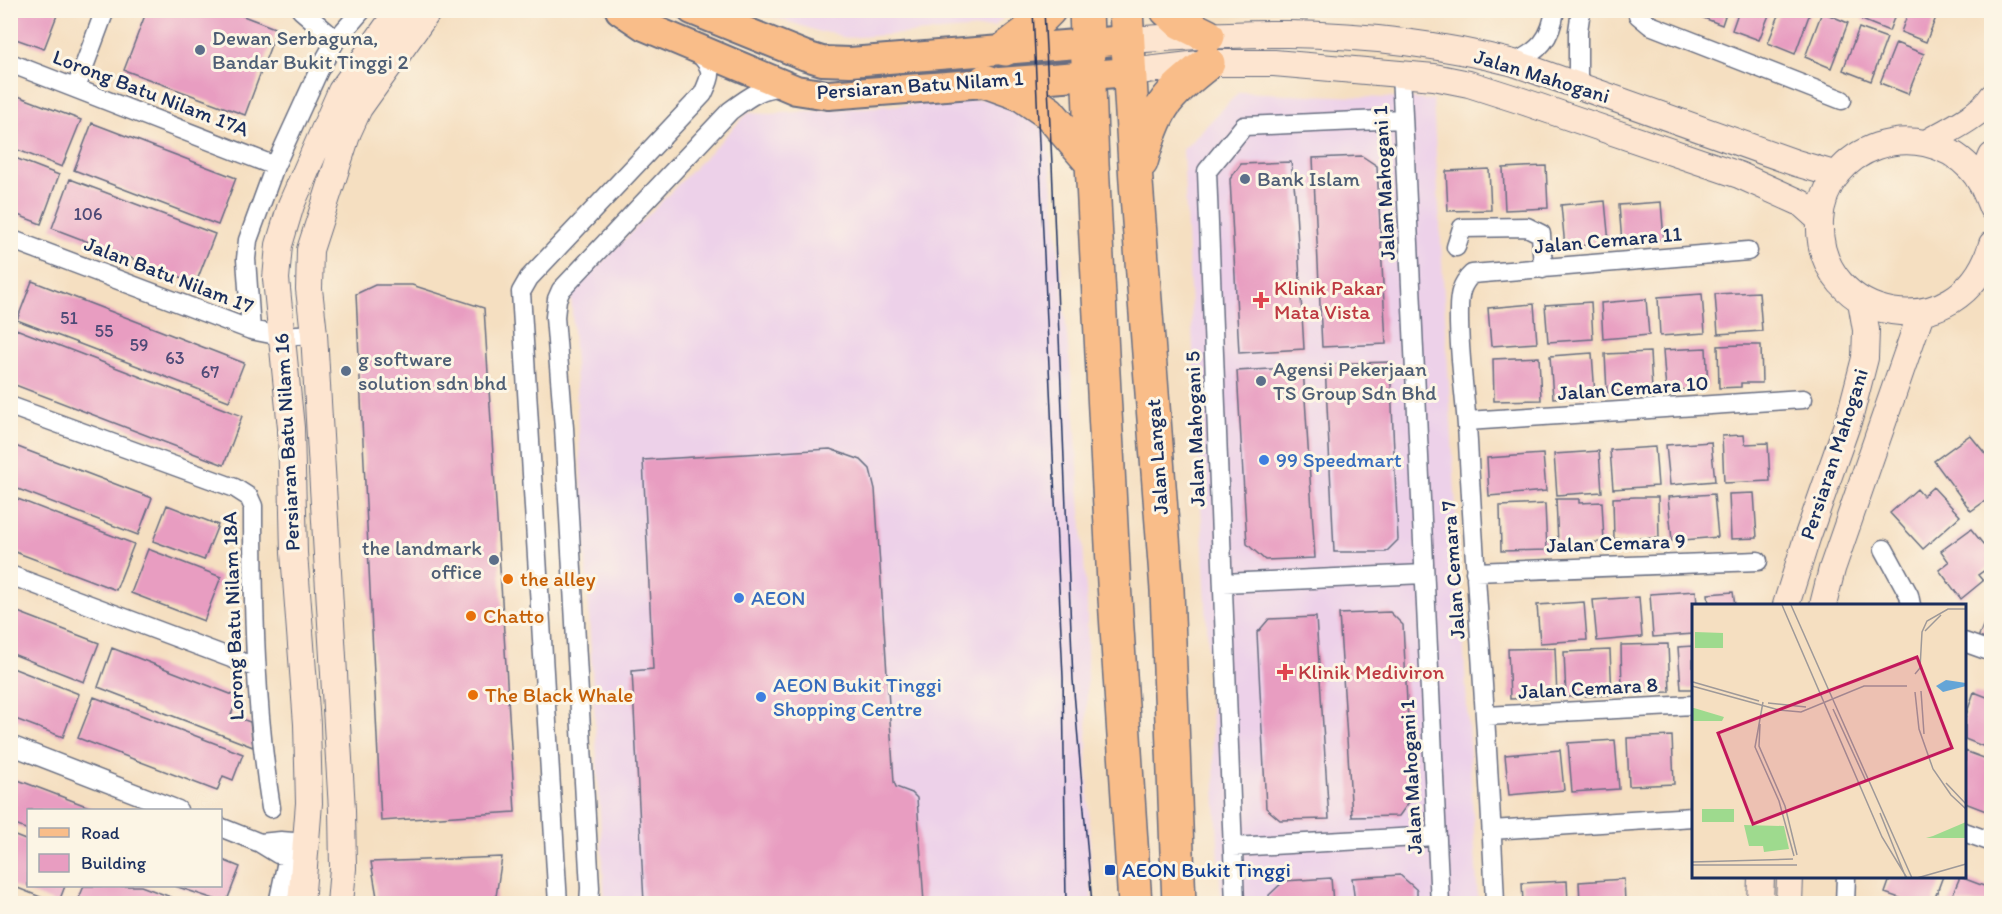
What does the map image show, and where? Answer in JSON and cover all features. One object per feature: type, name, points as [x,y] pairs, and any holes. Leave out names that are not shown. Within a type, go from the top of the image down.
[{"type":"highway","points":[[1005,49],[1026,33],[1049,10]]},
{"type":"highway","points":[[1136,182],[1153,122],[1164,101],[1208,50],[1167,10]]},
{"type":"highway","name":"Jalan Langat","points":[[1127,41],[1167,590],[1179,903]]},
{"type":"highway","points":[[1088,42],[1092,163],[1114,583],[1135,903]]},
{"type":"highway","points":[[985,81],[1021,94],[1048,113],[1092,163]]},
{"type":"main road","name":"Persiaran Batu Nilam 16","points":[[301,903],[300,853],[309,803],[307,724],[294,554],[291,428],[276,279],[278,257],[282,232],[291,205],[328,117],[341,91],[399,10]]},
{"type":"main road","name":"Persiaran Batu Nilam 16","points":[[340,903],[343,868],[342,810],[314,334],[309,289],[310,250],[348,132],[360,108],[429,10]]},
{"type":"main road","name":"Persiaran Batu Nilam 1","points":[[620,10],[645,26],[796,90],[828,95],[985,81],[1088,42]]},
{"type":"main road","name":"Persiaran Batu Nilam 1","points":[[692,10],[822,61],[850,62],[1088,42],[1127,41]]},
{"type":"main road","name":"Jalan Mahogani","points":[[1208,50],[1288,34],[1387,41],[1481,55],[1514,63],[1796,163],[1837,175]]},
{"type":"main road","name":"Jalan Mahogani","points":[[1127,41],[1208,50],[1274,63],[1434,76],[1469,84],[1739,175],[1801,203],[1820,220]]},
{"type":"main road","points":[[1926,142],[1988,104],[1992,97]]},
{"type":"main road","points":[[1992,208],[1981,182],[1971,168],[1958,157],[1926,142],[1893,141],[1861,153],[1848,163],[1837,175],[1825,196],[1820,220],[1822,244],[1829,266],[1843,285],[1861,301],[1890,312],[1921,313],[1948,304],[1970,286],[1986,263],[1992,244]]},
{"type":"main road","points":[[1981,182],[1992,156]]},
{"type":"main road","name":"Persiaran Mahogani","points":[[1786,604],[1850,416],[1865,358],[1866,330],[1861,301]]},
{"type":"main road","name":"Persiaran Mahogani","points":[[1823,604],[1832,569],[1921,313]]},
{"type":"main road","points":[[1789,903],[1790,878]]},
{"type":"street","points":[[76,88],[105,10]]},
{"type":"street","points":[[301,10],[336,40]]},
{"type":"street","points":[[251,330],[246,259],[248,240],[275,165],[319,70],[336,40],[362,10]]},
{"type":"street","points":[[1514,63],[1535,53],[1553,26],[1555,10]]},
{"type":"street","points":[[1578,85],[1578,31],[1581,10]]},
{"type":"street","points":[[1638,13],[1650,25],[1842,100]]},
{"type":"street","points":[[558,903],[521,292],[529,278],[703,94],[711,76],[708,63],[694,47]]},
{"type":"street","name":"Lorong Batu Nilam 17A","points":[[10,63],[275,165]]},
{"type":"street","name":"Jalan Mahogani 1","points":[[1401,73],[1440,903]]},
{"type":"street","points":[[589,903],[564,428],[555,317],[557,299],[561,290],[730,111],[750,96],[764,90],[781,87],[796,90]]},
{"type":"street","name":"Jalan Mahogani 5","points":[[1235,903],[1207,171],[1244,126],[1403,119]]},
{"type":"street","points":[[1456,247],[1462,228],[1527,227],[1541,234],[1543,268]]},
{"type":"street","name":"Jalan Batu Nilam 17","points":[[10,239],[251,330],[281,336],[314,334]]},
{"type":"street","name":"Jalan Cemara 11","points":[[1472,274],[1748,251]]},
{"type":"street","name":"Jalan Cemara 7","points":[[1472,274],[1463,282],[1459,308],[1486,716],[1495,903]]},
{"type":"street","name":"Jalan Cemara 10","points":[[1467,421],[1803,399]]},
{"type":"street","name":"Lorong Batu Nilam 18A","points":[[10,406],[225,484],[249,497],[252,506],[255,667],[262,753],[271,808]]},
{"type":"street","points":[[1884,549],[1909,595],[1911,604]]},
{"type":"street","name":"Jalan Cemara 9","points":[[1475,572],[1758,561]]},
{"type":"street","points":[[1223,583],[1424,574]]},
{"type":"street","points":[[10,575],[255,667]]},
{"type":"street","points":[[1966,642],[1992,652]]},
{"type":"street","name":"Jalan Cemara 8","points":[[1486,716],[1692,705]]},
{"type":"street","points":[[10,745],[175,809]]},
{"type":"street","points":[[1492,830],[1692,817]]},
{"type":"street","points":[[222,828],[260,843],[280,841],[300,853],[278,903]]},
{"type":"street","points":[[1966,832],[1992,842]]},
{"type":"street","points":[[1233,847],[1436,836]]},
{"type":"street","points":[[1845,903],[1846,878]]},
{"type":"shaded area","points":[[756,11],[1010,11],[994,27],[845,38]]},
{"type":"shaded area","points":[[1239,92],[1433,100],[1478,903],[1221,903],[1183,150]]},
{"type":"shaded area","points":[[999,98],[1018,101],[1048,137],[1075,419],[1087,606],[1087,760],[1092,903],[605,903],[571,294],[748,113],[770,114]]},
{"type":"building","points":[[10,10],[59,10],[44,49],[10,37]]},
{"type":"building","name":"Dewan Serbaguna, Bandar Bukit Tinggi 2","points":[[147,10],[228,10],[277,29],[245,115],[124,70]]},
{"type":"building","points":[[1698,10],[1727,10],[1722,25],[1696,15]]},
{"type":"building","points":[[1739,10],[1771,10],[1759,40],[1732,30]]},
{"type":"building","points":[[1781,10],[1811,10],[1795,54],[1768,43]]},
{"type":"building","points":[[1866,10],[1897,10],[1889,31],[1862,20]]},
{"type":"building","points":[[1909,10],[1939,10],[1926,42],[1901,32]]},
{"type":"building","points":[[1822,12],[1848,23],[1831,68],[1805,57]]},
{"type":"building","points":[[1859,28],[1887,38],[1871,81],[1843,70]]},
{"type":"building","points":[[1896,43],[1924,54],[1908,94],[1880,83]]},
{"type":"building","points":[[10,93],[81,120],[62,167],[10,147]]},
{"type":"building","points":[[92,123],[236,178],[218,225],[74,170]]},
{"type":"building","points":[[10,156],[59,175],[41,224],[10,212]]},
{"type":"building","points":[[1362,156],[1377,166],[1386,344],[1322,347],[1313,158]]},
{"type":"building","points":[[1291,162],[1295,193],[1304,349],[1239,353],[1230,179],[1241,164]]},
{"type":"building","points":[[1546,166],[1548,208],[1505,210],[1503,168]]},
{"type":"building","points":[[1489,169],[1491,210],[1448,211],[1446,171]]},
{"type":"building","points":[[70,179],[215,234],[196,283],[52,228]]},
{"type":"building","points":[[1605,201],[1609,243],[1565,247],[1561,205]]},
{"type":"building","points":[[1661,202],[1664,240],[1622,243],[1619,205]]},
{"type":"building","points":[[10,274],[18,276],[11,296],[10,296]]},
{"type":"building","points":[[32,281],[244,363],[229,401],[17,320]]},
{"type":"building","points":[[375,285],[412,285],[484,308],[515,812],[381,821],[356,294]]},
{"type":"building","points":[[1759,292],[1762,331],[1718,334],[1715,294]]},
{"type":"building","points":[[1702,294],[1705,333],[1660,336],[1658,297]]},
{"type":"building","points":[[1646,299],[1649,335],[1603,339],[1601,303]]},
{"type":"building","points":[[1591,302],[1593,339],[1548,342],[1545,305]]},
{"type":"building","points":[[1534,304],[1537,343],[1491,346],[1488,308]]},
{"type":"building","points":[[16,329],[242,416],[224,465],[10,383],[10,344]]},
{"type":"building","points":[[1761,345],[1762,383],[1741,383],[1741,387],[1719,388],[1718,346]]},
{"type":"building","points":[[1706,348],[1708,388],[1666,391],[1663,350]]},
{"type":"building","points":[[1650,352],[1652,390],[1607,392],[1605,354]]},
{"type":"building","points":[[1592,353],[1595,395],[1553,398],[1550,356]]},
{"type":"building","points":[[1539,357],[1541,400],[1494,401],[1493,359]]},
{"type":"building","points":[[1390,362],[1398,540],[1386,552],[1334,552],[1325,364]]},
{"type":"building","points":[[1303,367],[1315,558],[1265,560],[1247,544],[1237,371]]},
{"type":"building","points":[[1744,435],[1745,444],[1768,443],[1770,481],[1724,483],[1722,436]]},
{"type":"building","points":[[1970,435],[1992,462],[1992,496],[1971,511],[1934,461]]},
{"type":"building","points":[[1711,442],[1715,481],[1670,485],[1666,445]]},
{"type":"building","points":[[10,444],[152,498],[138,535],[10,486]]},
{"type":"building","points":[[1655,447],[1658,486],[1613,489],[1610,450]]},
{"type":"building","name":"AEON Bukit Tinggi Shopping Centre","points":[[830,449],[861,460],[870,469],[875,489],[894,782],[896,787],[912,793],[917,798],[924,903],[644,903],[632,671],[653,669],[643,460]]},
{"type":"building","points":[[1599,451],[1602,492],[1557,495],[1554,454]]},
{"type":"building","points":[[1543,454],[1546,491],[1489,496],[1487,458]]},
{"type":"building","points":[[1933,487],[1960,516],[1923,549],[1890,513],[1917,489],[1923,496]]},
{"type":"building","points":[[1754,493],[1757,538],[1731,539],[1729,494]]},
{"type":"building","points":[[1714,494],[1718,537],[1672,541],[1668,497]]},
{"type":"building","points":[[10,496],[134,544],[116,590],[10,550]]},
{"type":"building","points":[[1658,497],[1659,538],[1614,539],[1613,498]]},
{"type":"building","points":[[1556,499],[1579,499],[1579,503],[1602,502],[1604,542],[1558,544]]},
{"type":"building","points":[[1545,504],[1547,550],[1501,551],[1500,506]]},
{"type":"building","points":[[167,505],[218,525],[204,560],[153,541]]},
{"type":"building","points":[[1971,529],[1992,555],[1992,565],[1978,575],[1983,581],[1961,599],[1939,570],[1949,562],[1941,551]]},
{"type":"building","points":[[148,549],[221,577],[204,621],[131,593]]},
{"type":"building","points":[[1696,591],[1697,604],[1692,604],[1692,634],[1653,637],[1650,594]]},
{"type":"building","points":[[1733,592],[1735,604],[1709,604],[1708,594]]},
{"type":"building","points":[[1639,597],[1642,637],[1597,641],[1593,600]]},
{"type":"building","points":[[1584,602],[1587,640],[1540,643],[1537,605]]},
{"type":"building","points":[[1992,604],[1992,643],[1978,638]]},
{"type":"building","points":[[10,609],[99,643],[84,682],[10,653]]},
{"type":"building","points":[[1390,612],[1403,625],[1412,798],[1399,816],[1352,817],[1339,614]]},
{"type":"building","points":[[1316,617],[1329,819],[1280,820],[1266,808],[1257,633],[1269,619]]},
{"type":"building","points":[[1668,644],[1670,692],[1622,693],[1621,645]]},
{"type":"building","points":[[1692,646],[1692,689],[1681,689],[1678,647]]},
{"type":"building","points":[[112,648],[238,697],[231,715],[250,722],[253,747],[98,687]]},
{"type":"building","points":[[1555,648],[1557,697],[1510,699],[1508,649]]},
{"type":"building","points":[[1610,650],[1612,695],[1566,697],[1564,652]]},
{"type":"building","points":[[10,667],[79,694],[63,737],[10,717]]},
{"type":"building","points":[[1974,692],[1992,699],[1992,715],[1988,714],[1987,719],[1992,720],[1992,750],[1966,739],[1966,715]]},
{"type":"building","points":[[94,697],[243,754],[233,780],[223,776],[217,791],[78,738]]},
{"type":"building","points":[[1672,736],[1674,784],[1629,786],[1627,738]]},
{"type":"building","points":[[1615,740],[1619,789],[1572,792],[1568,743]]},
{"type":"building","points":[[1560,750],[1564,790],[1509,795],[1505,755]]},
{"type":"building","points":[[1966,751],[1992,761],[1991,813],[1966,803]]},
{"type":"building","points":[[10,777],[94,809],[27,809],[27,830],[10,823]]},
{"type":"building","points":[[10,834],[27,841],[27,887],[65,887],[58,904],[10,885]]},
{"type":"building","points":[[502,857],[495,903],[378,903],[371,862]]},
{"type":"building","points":[[222,860],[240,867],[226,903],[178,887],[222,887]]},
{"type":"building","points":[[1400,875],[1417,890],[1417,903],[1355,903],[1352,878]]},
{"type":"building","points":[[1331,878],[1333,903],[1269,903],[1269,895],[1284,881]]},
{"type":"building","points":[[1890,878],[1942,878],[1933,903],[1914,903],[1885,893]]},
{"type":"building","points":[[1960,878],[1992,889],[1992,903],[1949,903]]},
{"type":"building","points":[[1624,879],[1625,903],[1580,903],[1579,882]]},
{"type":"building","points":[[1567,881],[1568,903],[1523,903],[1522,883]]},
{"type":"building","points":[[84,887],[144,887],[187,903],[77,903]]},
{"type":"tram line","points":[[1033,10],[1063,677],[1066,904]]},
{"type":"tram line","points":[[1044,10],[1073,680],[1092,904]]},
{"type":"place","name":"Dewan Serbaguna, Bandar Bukit Tinggi 2","points":[[200,50]]},
{"type":"place","name":"Bank Islam","points":[[1245,179]]},
{"type":"place","name":"Klinik Pakar Mata Vista","points":[[1261,300]]},
{"type":"place","name":"g software solution sdn bhd","points":[[346,371]]},
{"type":"place","name":"Agensi Pekerjaan TS Group Sdn Bhd","points":[[1261,381]]},
{"type":"place","name":"99 Speedmart","points":[[1264,460]]},
{"type":"place","name":"the landmark office","points":[[494,560]]},
{"type":"place","name":"the alley","points":[[508,579]]},
{"type":"place","name":"AEON","points":[[739,598]]},
{"type":"place","name":"Chatto","points":[[471,616]]},
{"type":"place","name":"Klinik Mediviron","points":[[1285,672]]},
{"type":"place","name":"The Black Whale","points":[[473,695]]},
{"type":"place","name":"AEON Bukit Tinggi Shopping Centre","points":[[761,697]]},
{"type":"place","name":"AEON Bukit Tinggi","points":[[1110,870]]}]
